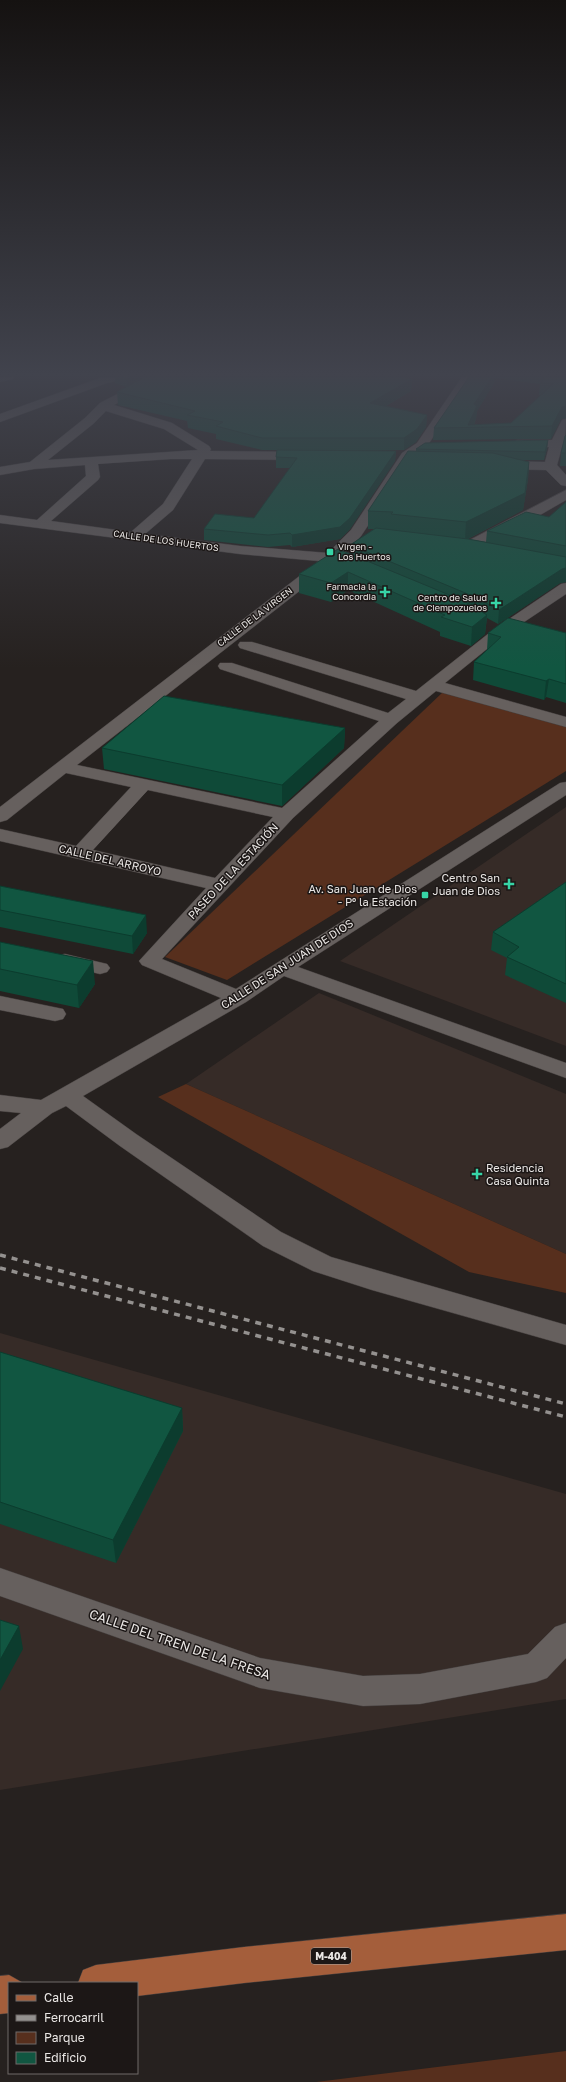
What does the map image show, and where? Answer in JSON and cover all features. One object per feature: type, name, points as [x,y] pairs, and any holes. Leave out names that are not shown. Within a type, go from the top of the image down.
[{"type":"main road","name":"M-404","points":[[104,1982],[252,1964],[566,1932]]},
{"type":"street","points":[[40,524],[93,477],[93,474]]},
{"type":"street","points":[[134,536],[168,506],[189,474]]},
{"type":"street","name":"CALLE DE LA VIRGEN","points":[[0,816],[364,534],[398,474]]},
{"type":"street","points":[[558,474],[566,482]]},
{"type":"street","points":[[490,551],[460,546],[516,523],[566,494]]},
{"type":"street","name":"CALLE DE LOS HUERTOS","points":[[0,519],[240,550],[332,558],[352,566]]},
{"type":"street","name":"PASEO DE LA ESTACIÓN","points":[[238,997],[149,961],[286,814],[391,719],[433,685],[492,629],[566,588]]},
{"type":"street","points":[[246,645],[418,697]]},
{"type":"street","points":[[226,666],[391,719]]},
{"type":"street","points":[[303,690],[330,670]]},
{"type":"street","points":[[433,685],[566,722]]},
{"type":"street","points":[[62,767],[286,814]]},
{"type":"street","points":[[80,853],[144,784]]},
{"type":"street","name":"CALLE DE SAN JUAN DE DIOS","points":[[0,1141],[44,1108],[238,997],[566,787]]},
{"type":"street","name":"CALLE DEL ARROYO","points":[[0,835],[220,885]]},
{"type":"street","points":[[46,955],[100,968]]},
{"type":"street","points":[[282,968],[566,1071]]},
{"type":"street","points":[[0,1003],[55,1014]]},
{"type":"street","points":[[67,1095],[128,1140],[272,1239],[322,1264],[372,1280],[566,1335]]},
{"type":"street","points":[[0,1103],[44,1108]]},
{"type":"street","name":"CALLE DEL TREN DE LA FRESA","points":[[0,1582],[260,1673],[363,1691],[420,1689],[536,1667],[566,1637]]},
{"type":"shaded area","name":"Centro San Juan de Dios","points":[[566,807],[566,1046],[340,961]]},
{"type":"shaded area","name":"Residencia Casa Quinta","points":[[319,993],[566,1094],[566,1254],[186,1084]]},
{"type":"shaded area","points":[[0,1333],[566,1494],[566,1699],[0,1790]]},
{"type":"green space","points":[[443,692],[566,727],[566,771],[227,980],[165,957]]},
{"type":"green space","points":[[186,1084],[566,1254],[566,1293],[469,1272],[158,1097]]},
{"type":"green space","points":[[566,2051],[566,2082],[316,2082]]},
{"type":"building","points":[[285,474],[380,474],[350,518],[340,527],[292,535],[290,533],[268,535],[204,529],[215,514],[254,518]]},
{"type":"building","points":[[393,474],[527,474],[525,493],[466,522],[391,514],[393,512],[368,511]]},
{"type":"building","points":[[566,502],[566,546],[487,531],[526,512],[549,517]]},
{"type":"building","points":[[376,528],[468,539],[566,557],[566,568],[562,569],[499,610],[475,597],[350,545]]},
{"type":"building","points":[[338,549],[464,601],[487,615],[472,627],[441,617],[445,615],[348,572],[331,583],[299,574]]},
{"type":"building","points":[[508,618],[566,633],[566,684],[549,679],[546,681],[474,662],[501,637],[488,633]]},
{"type":"building","points":[[164,696],[345,728],[282,785],[102,748]]},
{"type":"building","points":[[566,882],[566,984],[507,957],[519,947],[493,932]]},
{"type":"building","points":[[0,886],[146,915],[132,936],[0,910]]},
{"type":"building","points":[[0,942],[93,961],[77,985],[0,969]]},
{"type":"building","points":[[0,1352],[182,1408],[113,1540],[0,1502]]},
{"type":"building","points":[[0,1620],[19,1626],[0,1660]]},
{"type":"railway","points":[[0,1255],[566,1404]]},
{"type":"railway","points":[[0,1268],[566,1417]]},
{"type":"place","name":"Virgen - Los Huertos","points":[[330,552]]},
{"type":"place","name":"Farmacia la Concordia","points":[[385,592]]},
{"type":"place","name":"Centro de Salud de Ciempozuelos","points":[[496,603]]},
{"type":"place","name":"Centro San Juan de Dios","points":[[509,884]]},
{"type":"place","name":"Av. San Juan de Dios - Pº la Estación","points":[[425,895]]},
{"type":"place","name":"Residencia Casa Quinta","points":[[477,1174]]}]
